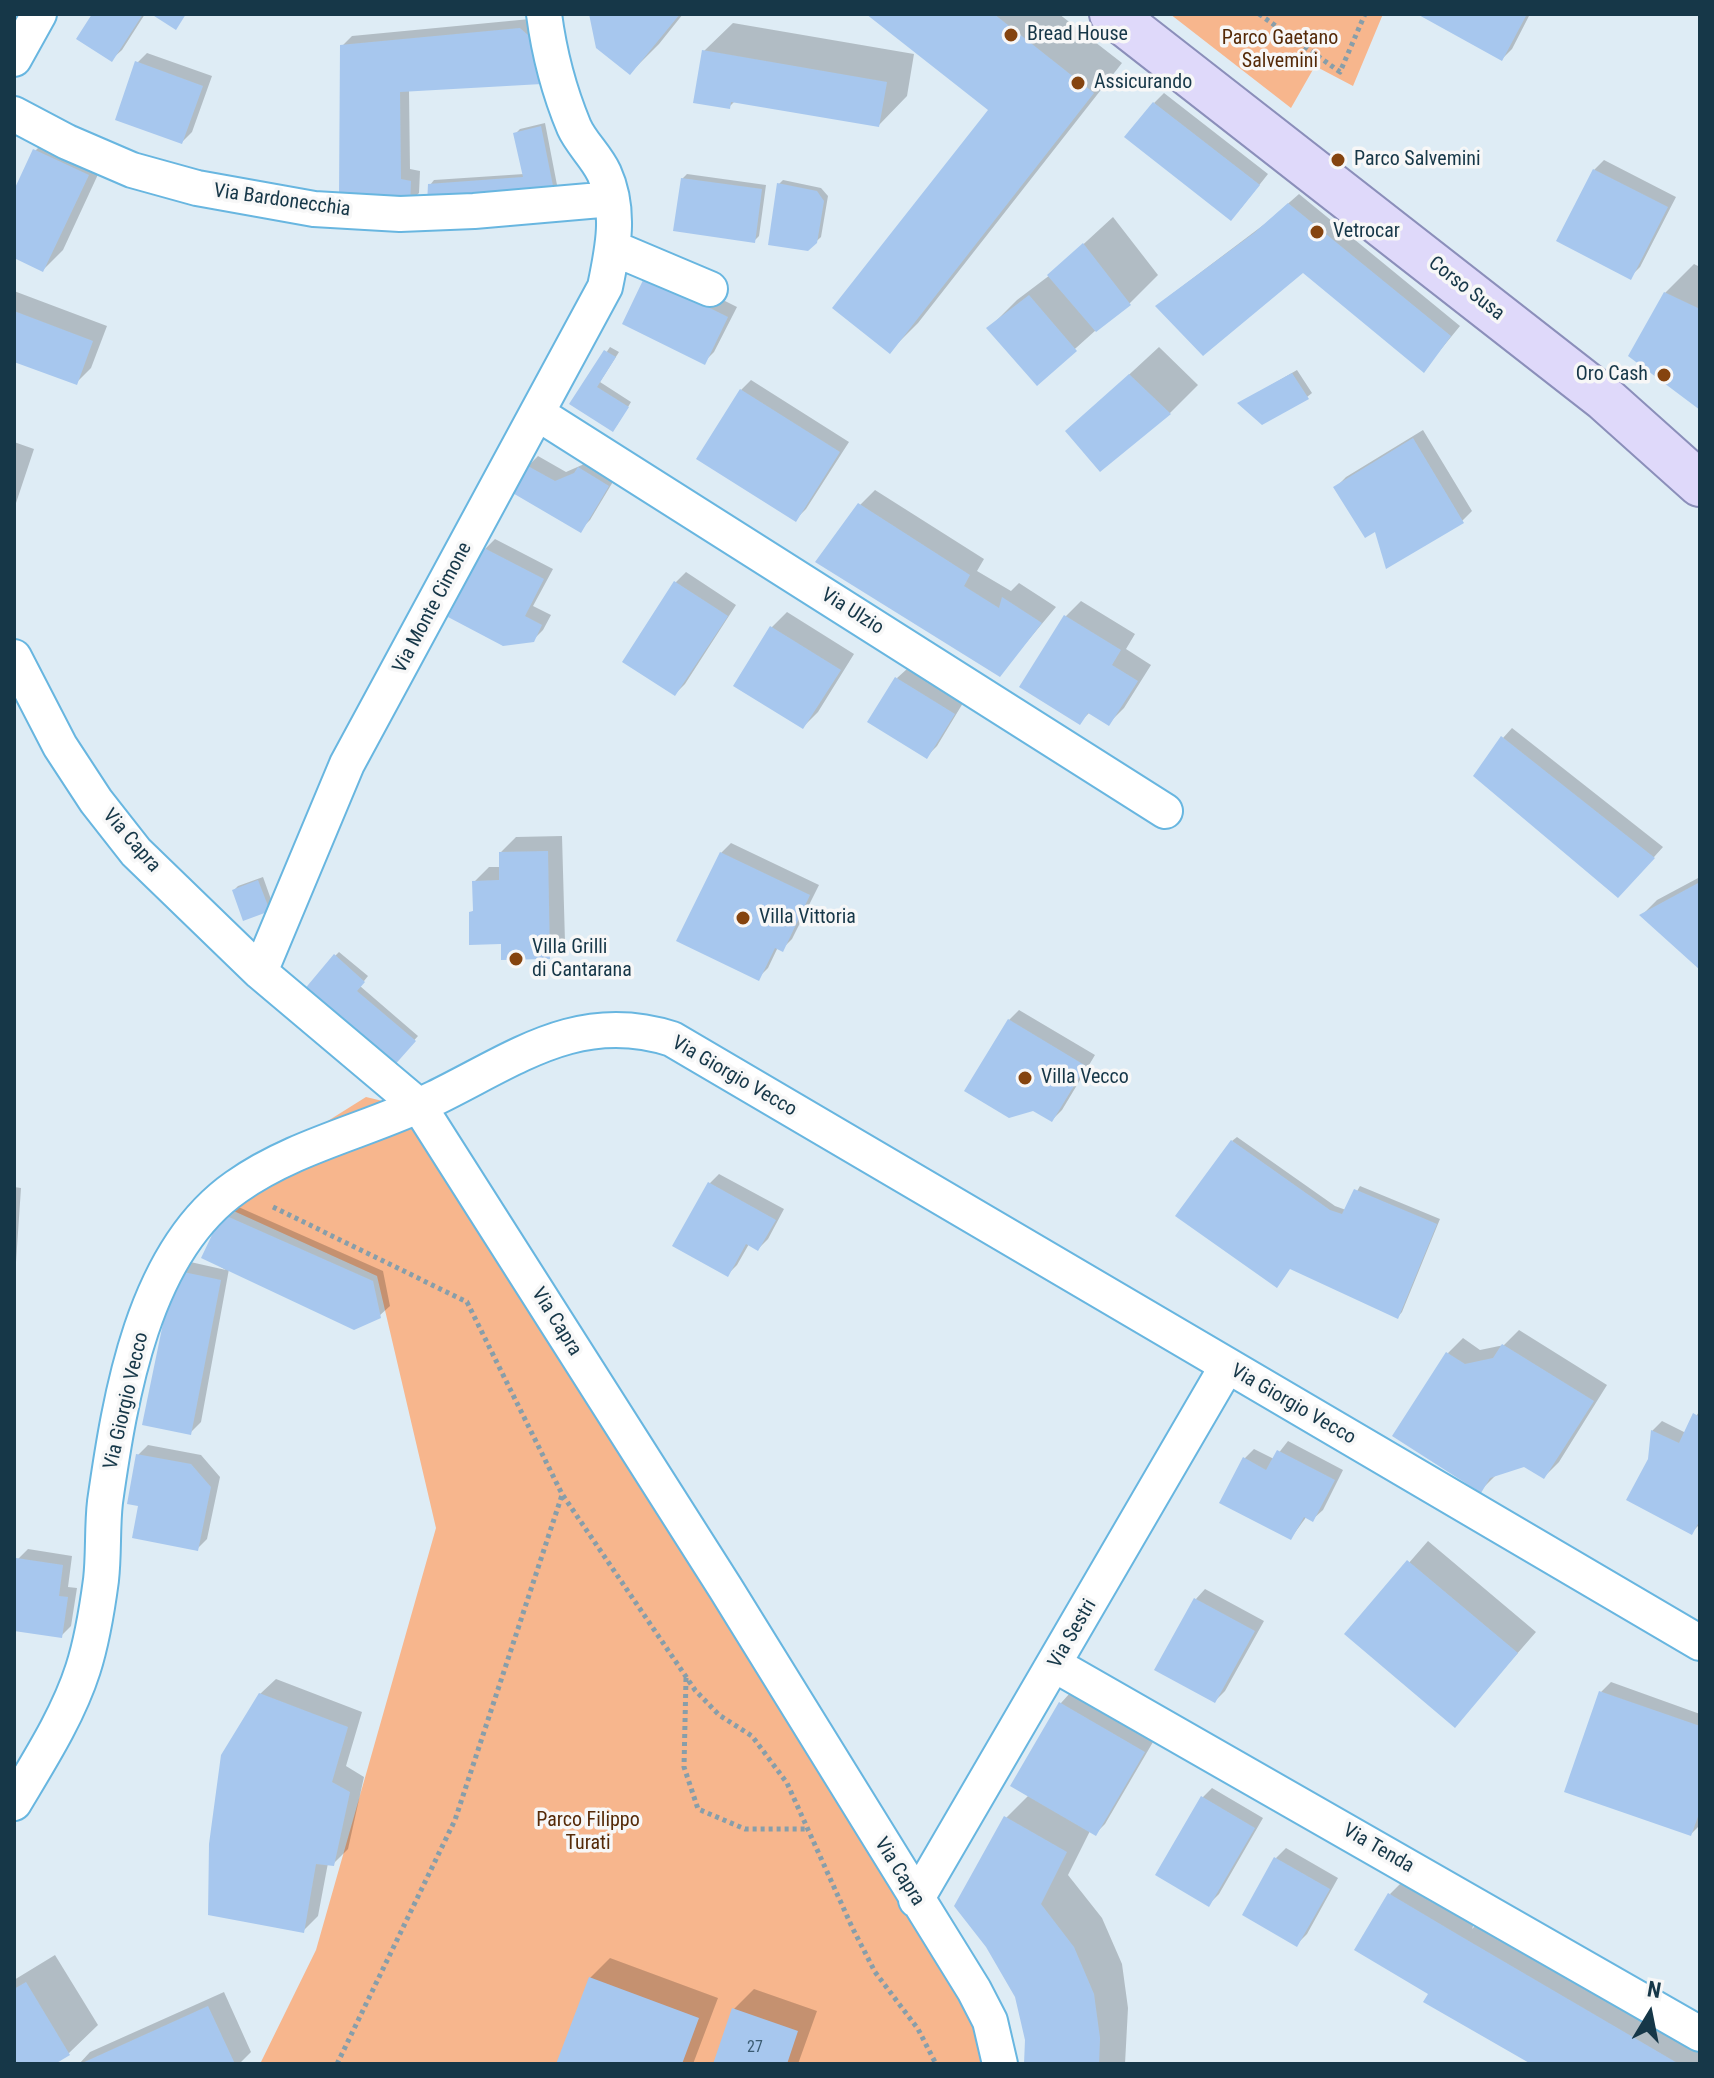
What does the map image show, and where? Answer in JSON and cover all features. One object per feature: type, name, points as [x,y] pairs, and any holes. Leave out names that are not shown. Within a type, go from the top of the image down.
[{"type":"main road","name":"Corso Susa","points":[[1112,14],[1573,373],[1700,484]]},
{"type":"street","name":"Via Monte Cimone","points":[[260,972],[347,764],[605,287],[613,248],[612,199],[605,175],[575,129],[557,78],[544,14]]},
{"type":"street","points":[[14,59],[30,17]]},
{"type":"street","name":"Via Bardonecchia","points":[[14,114],[67,142],[132,170],[197,188],[314,209],[400,214],[612,199]]},
{"type":"street","points":[[613,248],[710,289]]},
{"type":"street","name":"Via Ulzio","points":[[537,413],[1165,811]]},
{"type":"street","name":"Via Capra","points":[[14,657],[60,746],[96,801],[136,852],[260,972],[419,1106],[726,1589],[974,1990],[990,2021],[1000,2064]]},
{"type":"street","name":"Via Giorgio Vecco","points":[[14,1803],[68,1705],[83,1670],[101,1579],[105,1504],[118,1430],[141,1331],[163,1276],[181,1244],[207,1211],[236,1187],[278,1162],[419,1106],[567,1036],[599,1029],[647,1031],[672,1039],[1700,1643]]},
{"type":"street","name":"Via Sestri","points":[[916,1900],[1227,1366]]},
{"type":"street","name":"Via Tenda","points":[[1055,1665],[1700,2034]]},
{"type":"path","points":[[1259,14],[1340,72],[1365,14]]},
{"type":"path","points":[[236,1187],[467,1302],[562,1494],[695,1690],[719,1715],[752,1736],[787,1783],[875,1972],[918,2029],[936,2064]]},
{"type":"path","points":[[337,2064],[455,1820],[562,1494]]},
{"type":"path","points":[[686,1676],[684,1767],[698,1809],[745,1829],[807,1829]]},
{"type":"green space","name":"Parco Gaetano Salvemini","points":[[1170,14],[1383,14],[1353,86],[1315,66],[1291,108]]},
{"type":"green space","name":"Parco Filippo Turati","points":[[366,1097],[416,1109],[962,1991],[988,2064],[260,2064],[316,1950],[436,1528],[377,1276],[205,1198]]},
{"type":"building","points":[[92,14],[143,14],[112,62],[76,39]]},
{"type":"building","points":[[151,14],[186,14],[176,30]]},
{"type":"building","points":[[589,14],[680,14],[630,75],[596,48]]},
{"type":"building","points":[[866,14],[994,14],[1094,93],[890,354],[832,308],[988,110]]},
{"type":"building","points":[[1417,14],[1527,14],[1502,61]]},
{"type":"building","points":[[520,28],[528,35],[542,84],[400,92],[401,179],[411,181],[410,205],[339,196],[340,45]]},
{"type":"building","points":[[702,50],[887,82],[879,127],[731,102],[730,109],[693,103]]},
{"type":"building","points":[[135,61],[203,86],[182,144],[115,120]]},
{"type":"building","points":[[1153,102],[1260,185],[1231,221],[1124,137]]},
{"type":"building","points":[[541,126],[555,196],[427,204],[428,184],[523,177],[513,133]]},
{"type":"building","points":[[33,149],[89,175],[43,272],[14,258],[14,190]]},
{"type":"building","points":[[1593,169],[1668,207],[1631,280],[1556,241]]},
{"type":"building","points":[[681,178],[762,189],[755,243],[673,231]]},
{"type":"building","points":[[777,183],[817,191],[824,201],[817,243],[808,251],[768,245]]},
{"type":"building","points":[[1288,203],[1451,336],[1424,373],[1303,273],[1203,356],[1155,306],[1254,233]]},
{"type":"building","points":[[1083,243],[1131,305],[1096,332],[1047,275]]},
{"type":"building","points":[[645,276],[728,317],[705,365],[622,324]]},
{"type":"building","points":[[1664,292],[1700,309],[1700,410],[1628,356]]},
{"type":"building","points":[[1029,295],[1077,351],[1037,386],[986,328]]},
{"type":"building","points":[[14,311],[93,341],[77,385],[14,362]]},
{"type":"building","points":[[604,350],[616,357],[597,387],[629,407],[613,432],[569,404]]},
{"type":"building","points":[[1292,373],[1309,399],[1262,425],[1237,403]]},
{"type":"building","points":[[1129,374],[1171,414],[1100,472],[1065,431]]},
{"type":"building","points":[[740,389],[840,452],[796,522],[696,459]]},
{"type":"building","points":[[1413,438],[1464,523],[1386,569],[1375,532],[1365,538],[1333,487]]},
{"type":"building","points":[[526,465],[555,481],[574,473],[578,467],[609,486],[581,533],[511,492]]},
{"type":"building","points":[[858,503],[970,575],[964,586],[999,608],[1002,597],[1042,623],[1000,677],[815,562]]},
{"type":"building","points":[[484,548],[544,579],[525,616],[542,625],[534,642],[503,646],[448,617]]},
{"type":"building","points":[[674,581],[728,616],[675,696],[622,662]]},
{"type":"building","points":[[1064,615],[1121,650],[1112,665],[1138,681],[1109,726],[1088,713],[1080,725],[1019,687]]},
{"type":"building","points":[[770,626],[841,670],[803,729],[733,686]]},
{"type":"building","points":[[895,677],[955,714],[927,759],[867,722]]},
{"type":"building","points":[[1501,736],[1655,858],[1618,898],[1473,776]]},
{"type":"building","points":[[548,851],[550,959],[501,960],[501,944],[469,945],[469,912],[473,911],[472,881],[499,880],[499,852]]},
{"type":"building","name":"Villa Vittoria","points":[[720,852],[810,895],[783,952],[775,948],[759,981],[676,941]]},
{"type":"building","points":[[258,880],[270,911],[243,921],[232,890]]},
{"type":"building","points":[[1700,882],[1700,970],[1639,915]]},
{"type":"building","points":[[334,954],[365,982],[357,991],[416,1041],[392,1068],[303,991]]},
{"type":"building","name":"Villa Vecco","points":[[1008,1019],[1086,1066],[1052,1122],[1033,1111],[1009,1118],[964,1091]]},
{"type":"building","points":[[1231,1140],[1330,1210],[1342,1214],[1354,1189],[1437,1224],[1398,1319],[1290,1269],[1277,1288],[1175,1216]]},
{"type":"building","points":[[708,1182],[776,1220],[758,1251],[746,1244],[728,1277],[672,1246]]},
{"type":"building","points":[[222,1214],[373,1281],[381,1318],[354,1330],[201,1258]]},
{"type":"building","points":[[174,1270],[221,1280],[191,1435],[142,1425]]},
{"type":"building","points":[[1502,1344],[1594,1401],[1544,1479],[1524,1467],[1490,1478],[1481,1493],[1392,1436],[1446,1352],[1465,1364],[1493,1358]]},
{"type":"building","points":[[1693,1413],[1700,1417],[1700,1520],[1692,1535],[1626,1500],[1648,1459],[1651,1430],[1679,1443]]},
{"type":"building","points":[[1277,1450],[1335,1480],[1313,1522],[1304,1517],[1291,1540],[1219,1503],[1243,1457],[1266,1470]]},
{"type":"building","points":[[136,1454],[191,1464],[211,1487],[198,1551],[132,1538],[138,1506],[127,1504]]},
{"type":"building","points":[[16,1558],[63,1565],[59,1596],[68,1597],[62,1638],[14,1631]]},
{"type":"building","points":[[1407,1560],[1518,1653],[1455,1728],[1344,1634]]},
{"type":"building","points":[[1194,1598],[1255,1631],[1215,1703],[1154,1670]]},
{"type":"building","points":[[1599,1691],[1700,1726],[1700,1811],[1691,1836],[1564,1792]]},
{"type":"building","points":[[259,1693],[348,1727],[332,1782],[350,1792],[334,1866],[316,1864],[304,1933],[208,1915],[209,1844],[221,1755]]},
{"type":"building","points":[[1059,1702],[1145,1752],[1096,1836],[1010,1786]]},
{"type":"building","points":[[1201,1796],[1255,1828],[1209,1907],[1155,1875]]},
{"type":"building","points":[[1004,1816],[1067,1852],[1041,1904],[1074,1947],[1094,1994],[1100,2038],[1099,2064],[1024,2064],[1025,2040],[1015,1997],[986,1947],[954,1906]]},
{"type":"building","points":[[1274,1857],[1330,1889],[1297,1947],[1242,1915]]},
{"type":"building","points":[[1388,1893],[1679,2064],[1531,2064],[1423,2002],[1428,1994],[1354,1950]]},
{"type":"building","points":[[589,1977],[699,2018],[682,2064],[556,2064]]},
{"type":"building","points":[[26,1982],[70,2055],[55,2064],[14,2064],[14,1989]]},
{"type":"building","points":[[208,2006],[235,2064],[80,2064]]},
{"type":"building","points":[[732,2008],[798,2031],[787,2064],[713,2064]]},
{"type":"place","name":"Bread House","points":[[1011,35]]},
{"type":"place","name":"Assicurando","points":[[1078,83]]},
{"type":"place","name":"Parco Salvemini","points":[[1338,160]]},
{"type":"place","name":"Vetrocar","points":[[1317,232]]},
{"type":"place","name":"Oro Cash","points":[[1664,375]]},
{"type":"place","name":"Villa Vittoria","points":[[743,918]]},
{"type":"place","name":"Villa Grilli di Cantarana","points":[[516,959]]},
{"type":"place","name":"Villa Vecco","points":[[1025,1078]]}]
